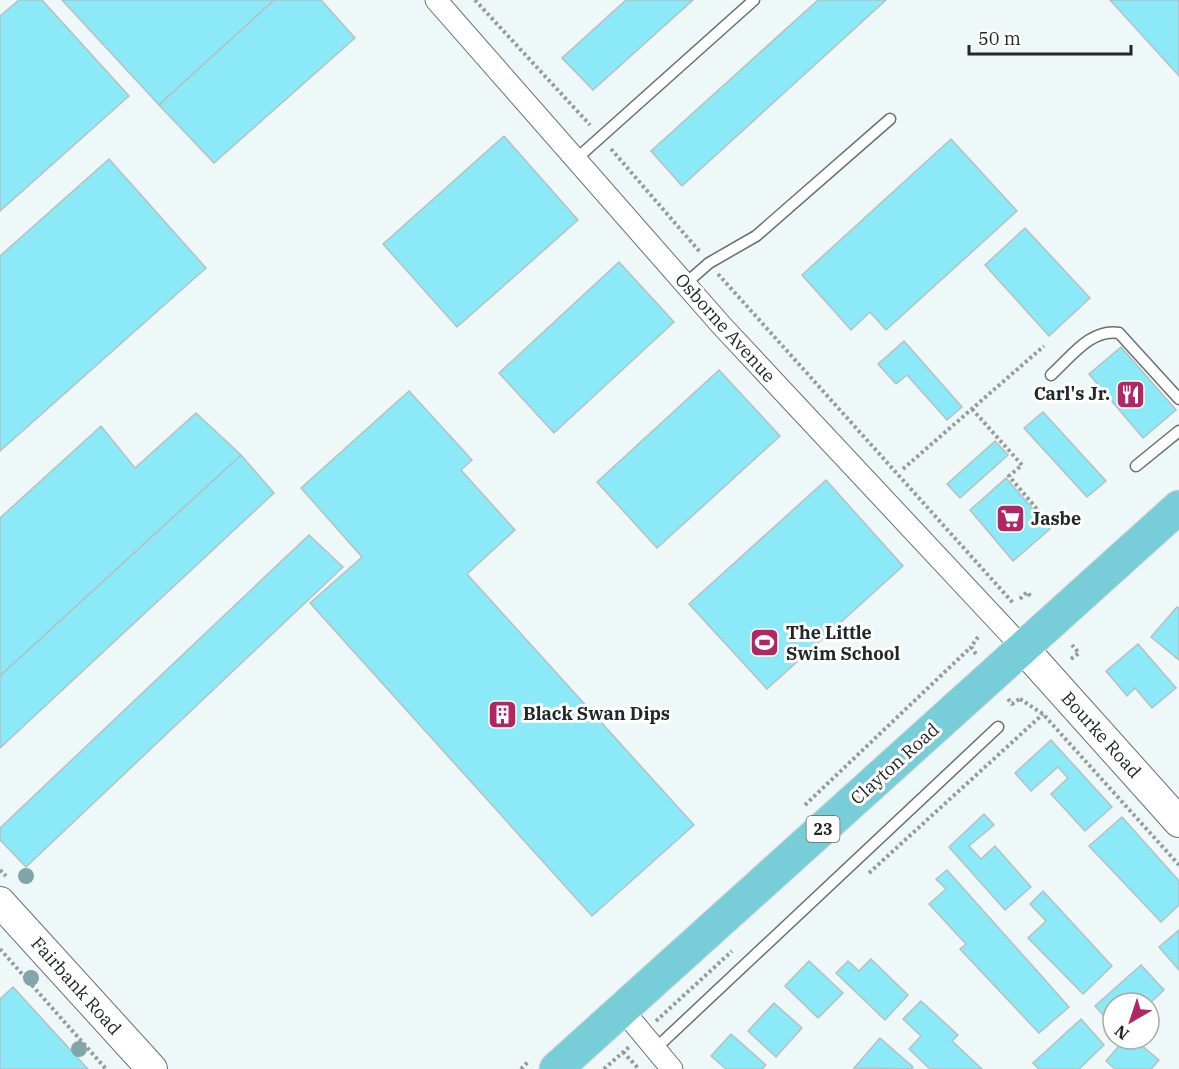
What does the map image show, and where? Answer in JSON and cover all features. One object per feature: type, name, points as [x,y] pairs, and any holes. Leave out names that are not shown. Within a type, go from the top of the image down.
[{"type":"main road","name":"Clayton Road","points":[[556,1069],[1179,507]]},
{"type":"main road","name":"Bourke Road","points":[[1023,648],[1179,822]]},
{"type":"main road","name":"Fairbank Road","points":[[0,902],[152,1069]]},
{"type":"street","name":"Osborne Avenue","points":[[436,0],[685,284],[841,456],[1023,648]]},
{"type":"street","points":[[622,1009],[672,1069]]},
{"type":"lane","points":[[575,160],[754,0]]},
{"type":"lane","points":[[685,284],[709,263],[756,236],[890,119]]},
{"type":"lane","points":[[1052,375],[1094,336],[1106,331],[1119,333],[1179,399]]},
{"type":"lane","points":[[1136,466],[1179,431]]},
{"type":"lane","points":[[655,1049],[998,727]]},
{"type":"path","points":[[475,0],[676,221],[709,263],[1014,604]]},
{"type":"path","points":[[903,469],[1044,346]]},
{"type":"path","points":[[972,410],[1022,465],[1009,476],[1053,528]]},
{"type":"path","points":[[1020,598],[1027,592],[1032,598]]},
{"type":"path","points":[[976,654],[971,647],[978,637]]},
{"type":"path","points":[[1071,659],[1079,653],[1072,645]]},
{"type":"path","points":[[1008,699],[1012,704],[1021,698],[1043,714],[1177,859],[1179,865]]},
{"type":"path","points":[[0,949],[106,1069]]},
{"type":"path","points":[[623,1052],[639,1069]]},
{"type":"building","points":[[19,0],[42,0],[129,96],[0,211],[0,16]]},
{"type":"building","points":[[62,0],[274,0],[159,105]]},
{"type":"building","points":[[274,0],[321,0],[355,38],[214,163],[159,105]]},
{"type":"building","points":[[626,0],[693,0],[593,90],[562,58]]},
{"type":"building","points":[[818,0],[886,0],[682,186],[651,151]]},
{"type":"building","points":[[1110,0],[1179,0],[1179,76]]},
{"type":"building","points":[[504,136],[578,220],[457,327],[383,244]]},
{"type":"building","points":[[951,139],[1017,211],[886,330],[870,312],[851,330],[802,275]]},
{"type":"building","points":[[109,159],[206,268],[0,451],[0,256]]},
{"type":"building","points":[[1025,228],[1090,298],[1049,336],[985,265]]},
{"type":"building","points":[[619,262],[674,322],[554,433],[499,373]]},
{"type":"building","points":[[904,341],[962,407],[947,420],[907,375],[896,384],[878,364]]},
{"type":"building","points":[[1121,347],[1176,410],[1143,438],[1089,374]]},
{"type":"building","points":[[719,370],[780,436],[657,548],[597,482]]},
{"type":"building","name":"Black Swan Dips","points":[[409,391],[472,460],[461,470],[515,530],[467,574],[694,825],[592,916],[310,603],[362,557],[301,488]]},
{"type":"building","points":[[1043,412],[1106,481],[1087,497],[1024,428]]},
{"type":"building","points":[[196,413],[241,455],[0,676],[0,518],[101,426],[135,468]]},
{"type":"building","points":[[995,441],[1008,455],[960,498],[947,484]]},
{"type":"building","points":[[241,455],[274,493],[0,748],[0,676]]},
{"type":"building","name":"Jasbe","points":[[1006,478],[1050,529],[1013,561],[970,510]]},
{"type":"building","points":[[826,480],[903,566],[767,689],[689,604]]},
{"type":"building","points":[[309,535],[343,567],[26,867],[0,840],[0,828]]},
{"type":"building","points":[[1177,607],[1179,608],[1179,660],[1151,637]]},
{"type":"building","points":[[1138,644],[1176,688],[1152,708],[1135,688],[1127,696],[1106,671]]},
{"type":"building","points":[[1051,740],[1112,807],[1085,831],[1051,794],[1068,778],[1058,767],[1031,791],[1015,773]]},
{"type":"building","points":[[984,814],[994,825],[969,846],[981,859],[995,846],[1031,887],[1005,910],[949,847]]},
{"type":"building","points":[[1122,817],[1179,881],[1179,905],[1161,922],[1089,846]]},
{"type":"building","points":[[947,870],[1069,1007],[1039,1033],[960,949],[966,944],[929,904],[946,889],[936,879]]},
{"type":"building","points":[[1043,891],[1112,966],[1083,994],[1028,938],[1046,921],[1030,904]]},
{"type":"building","points":[[1179,930],[1179,970],[1159,947]]},
{"type":"building","points":[[871,959],[908,995],[885,1020],[836,973],[848,961],[859,971]]},
{"type":"building","points":[[809,961],[843,993],[818,1018],[785,986]]},
{"type":"building","points":[[1141,965],[1164,990],[1161,993],[1112,991]]},
{"type":"building","points":[[13,987],[88,1069],[0,1069],[0,999]]},
{"type":"building","points":[[921,1001],[958,1035],[952,1041],[982,1069],[930,1069],[909,1049],[921,1036],[903,1019]]},
{"type":"building","points":[[1101,1001],[1101,1013],[1095,1006]]},
{"type":"building","points":[[774,1003],[802,1028],[776,1057],[748,1031]]},
{"type":"building","points":[[1081,1019],[1101,1042],[1101,1048],[1079,1069],[1039,1069],[1033,1063]]},
{"type":"building","points":[[731,1034],[766,1065],[762,1069],[726,1069],[711,1056]]},
{"type":"building","points":[[880,1038],[913,1067],[911,1069],[854,1068]]},
{"type":"building","points":[[1115,1051],[1148,1051],[1159,1060],[1151,1069],[1115,1069],[1106,1061]]},
{"type":"place","name":"Carl's Jr.","points":[[1131,394]]},
{"type":"place","name":"Jasbe","points":[[1010,519]]},
{"type":"place","name":"The Little Swim School","points":[[765,643]]},
{"type":"place","name":"Black Swan Dips","points":[[502,714]]}]
